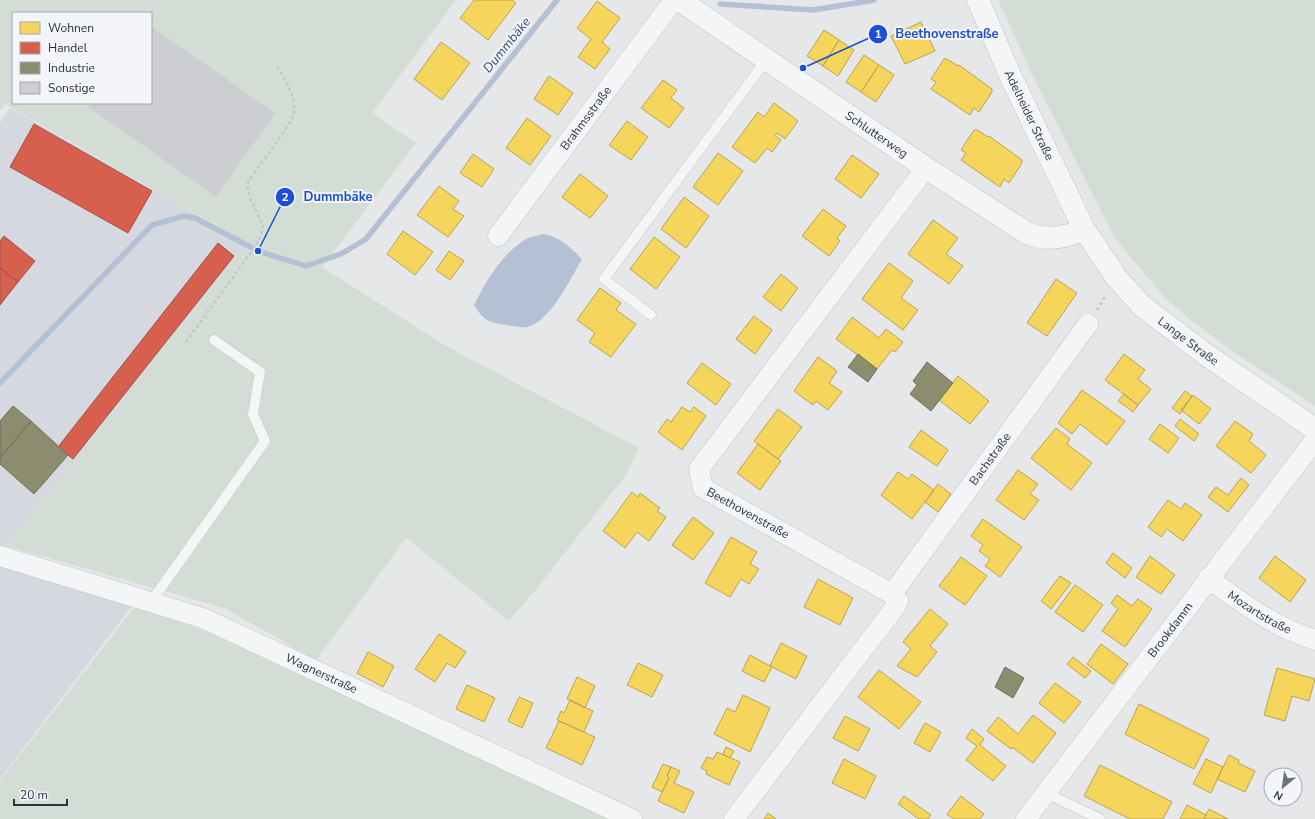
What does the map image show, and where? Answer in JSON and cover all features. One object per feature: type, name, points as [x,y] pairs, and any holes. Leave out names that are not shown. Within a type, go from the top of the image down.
[{"type":"street","name":"Brahmsstraße","points":[[498,236],[674,0]]},
{"type":"street","name":"Schlutterweg","points":[[679,0],[1002,218],[1036,237],[1070,236],[1084,229]]},
{"type":"street","name":"Adelheider Straße","points":[[978,0],[1008,72],[1084,229]]},
{"type":"street","name":"Beethovenstraße","points":[[892,594],[702,488],[699,469],[926,168]]},
{"type":"street","name":"Lange Straße","points":[[1084,229],[1116,277],[1142,306],[1205,354],[1315,429]]},
{"type":"street","name":"Bachstraße","points":[[892,594],[1088,324]]},
{"type":"street","name":"Brookdamm","points":[[1026,819],[1208,578],[1315,440]]},
{"type":"street","name":"Wagnerstraße","points":[[0,556],[203,618],[632,819]]},
{"type":"street","name":"Mozartstraße","points":[[1208,578],[1251,610],[1290,631],[1315,640]]},
{"type":"street","points":[[734,819],[896,606],[898,601],[892,594]]},
{"type":"lane","points":[[651,315],[604,279],[767,59]]},
{"type":"lane","points":[[151,602],[265,441],[253,414],[260,372],[214,340]]},
{"type":"lane","points":[[1046,793],[1100,819]]},
{"type":"path","points":[[186,342],[259,241],[263,226],[250,198],[247,184],[294,116],[293,102],[286,80],[276,66]]},
{"type":"shaded area","points":[[0,0],[456,0],[372,113],[416,143],[322,267],[446,346],[639,448],[626,475],[538,587],[509,621],[406,538],[315,662],[283,641],[224,608],[6,546],[247,243],[5,104],[0,111]],"holes":[[[12,12],[152,12],[152,29],[216,197],[88,107],[90,104],[12,104]]]},
{"type":"shaded area","points":[[998,0],[1315,0],[1315,406],[1232,351],[1187,317],[1164,297],[1114,237],[1030,70]]},
{"type":"shaded area","points":[[10,108],[247,243],[0,554],[0,123]]},
{"type":"shaded area","points":[[0,565],[132,606],[0,779]]},
{"type":"shaded area","points":[[135,606],[205,631],[612,819],[0,819],[0,781]]},
{"type":"water","points":[[543,234],[560,240],[582,259],[566,288],[552,308],[544,317],[527,327],[500,324],[491,322],[484,318],[474,305],[494,270],[507,254],[527,238]]},
{"type":"building: Wohnen","points":[[474,0],[512,0],[516,3],[488,40],[460,18]]},
{"type":"building: Wohnen","points":[[597,1],[620,18],[602,42],[610,49],[595,69],[578,57],[591,39],[577,28]]},
{"type":"building: Wohnen","points":[[921,22],[935,51],[905,64],[891,36]]},
{"type":"building: Wohnen","points":[[824,30],[839,40],[823,66],[807,56]]},
{"type":"building: Wohnen","points":[[839,40],[854,50],[838,76],[823,66]]},
{"type":"building: Wohnen","points":[[441,42],[470,63],[442,100],[414,79]]},
{"type":"building: Wohnen","points":[[864,55],[879,65],[861,92],[846,82]]},
{"type":"building: Wohnen","points":[[944,59],[947,59],[958,66],[959,65],[992,89],[992,92],[979,112],[974,108],[970,115],[931,89],[936,82],[931,79]]},
{"type":"building: Wohnen","points":[[879,65],[894,75],[876,102],[861,92]]},
{"type":"building: Wohnen","points":[[549,76],[573,93],[558,115],[534,99]]},
{"type":"building: Wohnen","points":[[663,80],[677,90],[671,98],[684,108],[669,128],[641,108]]},
{"type":"building: Wohnen","points":[[774,103],[798,121],[785,139],[777,133],[775,136],[781,140],[772,152],[767,148],[755,163],[732,147],[758,112],[764,117]]},
{"type":"building: Wohnen","points":[[527,118],[551,136],[530,165],[506,148]]},
{"type":"building: Wohnen","points":[[627,121],[648,137],[631,160],[609,145]]},
{"type":"building: Wohnen","points":[[974,130],[977,130],[988,137],[989,136],[1022,160],[1022,163],[1009,183],[1004,179],[1000,187],[961,160],[966,153],[961,150]]},
{"type":"building: Wohnen","points":[[718,153],[743,171],[718,205],[693,187]]},
{"type":"building: Wohnen","points":[[473,154],[494,169],[482,187],[460,173]]},
{"type":"building: Wohnen","points":[[852,155],[879,174],[861,198],[835,179]]},
{"type":"building: Wohnen","points":[[580,174],[608,196],[590,218],[562,197]]},
{"type":"building: Wohnen","points":[[439,186],[459,201],[453,209],[464,216],[448,237],[417,215]]},
{"type":"building: Wohnen","points":[[684,197],[709,216],[686,248],[661,229]]},
{"type":"building: Wohnen","points":[[823,209],[846,226],[837,238],[840,241],[829,256],[802,236]]},
{"type":"building: Wohnen","points":[[933,220],[958,238],[946,254],[963,266],[949,284],[908,254]]},
{"type":"building: Wohnen","points":[[403,231],[433,252],[415,275],[387,254]]},
{"type":"building: Wohnen","points":[[654,237],[680,257],[656,289],[630,269]]},
{"type":"building: Wohnen","points":[[449,251],[464,261],[450,280],[436,270]]},
{"type":"building: Wohnen","points":[[889,263],[913,281],[901,298],[918,310],[903,330],[862,299]]},
{"type":"building: Wohnen","points":[[781,274],[798,288],[781,311],[763,297]]},
{"type":"building: Wohnen","points":[[1056,279],[1077,293],[1047,336],[1027,323]]},
{"type":"building: Wohnen","points":[[600,288],[621,303],[616,310],[636,324],[611,357],[589,342],[595,333],[577,320]]},
{"type":"building: Wohnen","points":[[754,316],[772,330],[755,354],[736,339]]},
{"type":"building: Wohnen","points":[[852,317],[879,338],[886,329],[903,342],[895,352],[892,350],[877,369],[836,339]]},
{"type":"building: Wohnen","points":[[1124,354],[1145,370],[1138,379],[1151,389],[1138,405],[1105,380]]},
{"type":"building: Wohnen","points":[[818,357],[837,371],[829,383],[842,392],[828,410],[816,401],[813,405],[794,391]]},
{"type":"building: Wohnen","points":[[702,363],[731,384],[716,405],[687,383]]},
{"type":"building: Wohnen","points":[[958,376],[989,401],[970,424],[939,400]]},
{"type":"building: Wohnen","points":[[1082,390],[1125,421],[1107,445],[1080,424],[1072,434],[1058,423]]},
{"type":"building: Wohnen","points":[[1185,391],[1192,396],[1180,414],[1172,408]]},
{"type":"building: Wohnen","points":[[1124,394],[1138,405],[1133,412],[1118,401]]},
{"type":"building: Wohnen","points":[[1193,395],[1211,409],[1199,424],[1181,410]]},
{"type":"building: Wohnen","points":[[682,407],[690,412],[694,407],[706,416],[682,450],[658,432],[667,419],[671,422]]},
{"type":"building: Wohnen","points":[[778,409],[802,427],[778,459],[754,441]]},
{"type":"building: Wohnen","points":[[1180,419],[1199,434],[1194,441],[1175,426]]},
{"type":"building: Wohnen","points":[[1235,421],[1253,434],[1249,441],[1266,455],[1251,473],[1216,446]]},
{"type":"building: Wohnen","points":[[1160,424],[1179,438],[1168,453],[1149,439]]},
{"type":"building: Wohnen","points":[[1056,428],[1070,439],[1067,444],[1092,463],[1071,490],[1031,458]]},
{"type":"building: Wohnen","points":[[921,430],[948,450],[937,466],[909,447]]},
{"type":"building: Wohnen","points":[[758,444],[781,461],[760,490],[737,473]]},
{"type":"building: Wohnen","points":[[1018,470],[1038,484],[1030,494],[1039,500],[1024,520],[996,500]]},
{"type":"building: Wohnen","points":[[898,472],[908,479],[912,474],[934,490],[912,519],[881,495]]},
{"type":"building: Wohnen","points":[[1241,478],[1249,485],[1228,512],[1208,497],[1216,487],[1228,495]]},
{"type":"building: Wohnen","points":[[938,484],[951,494],[938,512],[925,502]]},
{"type":"building: Wohnen","points":[[632,492],[638,497],[640,493],[660,508],[657,511],[666,517],[649,541],[637,532],[625,548],[603,531]]},
{"type":"building: Wohnen","points":[[1168,500],[1181,509],[1185,503],[1202,515],[1183,541],[1167,529],[1161,537],[1148,527]]},
{"type":"building: Wohnen","points":[[693,517],[714,533],[693,560],[672,545]]},
{"type":"building: Wohnen","points":[[983,519],[1022,547],[1000,577],[985,566],[990,559],[979,551],[983,545],[971,536]]},
{"type":"building: Wohnen","points":[[731,537],[757,552],[750,564],[759,569],[749,584],[741,579],[730,597],[705,583]]},
{"type":"building: Wohnen","points":[[1113,553],[1132,568],[1125,578],[1106,563]]},
{"type":"building: Wohnen","points":[[1150,556],[1175,575],[1161,594],[1136,577]]},
{"type":"building: Wohnen","points":[[1275,556],[1306,580],[1290,602],[1259,578]]},
{"type":"building: Wohnen","points":[[961,557],[987,576],[965,605],[939,586]]},
{"type":"building: Wohnen","points":[[1060,576],[1071,583],[1051,609],[1041,601]]},
{"type":"building: Wohnen","points":[[818,579],[853,598],[840,625],[804,607]]},
{"type":"building: Wohnen","points":[[1075,585],[1103,605],[1083,632],[1055,612]]},
{"type":"building: Wohnen","points":[[1117,595],[1132,606],[1138,599],[1152,609],[1125,647],[1102,631],[1118,609],[1111,603]]},
{"type":"building: Wohnen","points":[[930,609],[948,624],[930,646],[937,652],[917,677],[897,666],[911,649],[903,642]]},
{"type":"building: Wohnen","points":[[439,634],[466,652],[455,668],[447,663],[435,682],[415,669]]},
{"type":"building: Wohnen","points":[[781,643],[807,656],[796,679],[770,666]]},
{"type":"building: Wohnen","points":[[1101,644],[1128,664],[1113,684],[1087,664]]},
{"type":"building: Wohnen","points":[[368,652],[394,666],[383,687],[357,673]]},
{"type":"building: Wohnen","points":[[750,655],[772,667],[764,682],[742,671]]},
{"type":"building: Wohnen","points":[[1073,657],[1091,671],[1085,678],[1067,664]]},
{"type":"building: Wohnen","points":[[638,663],[663,675],[652,697],[627,685]]},
{"type":"building: Wohnen","points":[[1277,668],[1315,679],[1309,701],[1292,696],[1285,721],[1264,715]]},
{"type":"building: Wohnen","points":[[879,670],[921,702],[899,729],[858,697]]},
{"type":"building: Wohnen","points":[[577,677],[595,686],[585,708],[567,699]]},
{"type":"building: Wohnen","points":[[1055,683],[1081,702],[1064,723],[1039,703]]},
{"type":"building: Wohnen","points":[[467,685],[495,698],[484,722],[456,709]]},
{"type":"building: Wohnen","points":[[743,695],[770,708],[750,752],[714,734],[727,708],[735,712]]},
{"type":"building: Wohnen","points":[[519,697],[533,703],[522,728],[508,721]]},
{"type":"building: Wohnen","points":[[570,700],[593,711],[584,732],[557,720],[561,711],[564,713]]},
{"type":"building: Wohnen","points":[[1139,704],[1209,739],[1194,769],[1125,734]]},
{"type":"building: Wohnen","points":[[1033,715],[1056,733],[1033,763],[987,731],[998,717],[1018,734]]},
{"type":"building: Wohnen","points":[[845,716],[870,729],[858,751],[833,738]]},
{"type":"building: Wohnen","points":[[559,721],[595,737],[582,765],[546,748]]},
{"type":"building: Wohnen","points":[[925,723],[941,732],[930,752],[914,743]]},
{"type":"building: Wohnen","points":[[972,729],[984,739],[980,745],[1006,766],[993,781],[966,760],[977,746],[966,738]]},
{"type":"building: Wohnen","points":[[726,747],[734,751],[730,758],[723,754]]},
{"type":"building: Wohnen","points":[[717,752],[740,762],[729,785],[706,774],[707,771],[701,768],[707,757],[713,759]]},
{"type":"building: Wohnen","points":[[1229,755],[1239,760],[1238,763],[1255,771],[1245,792],[1217,779]]},
{"type":"building: Wohnen","points":[[844,759],[876,776],[865,799],[832,783]]},
{"type":"building: Wohnen","points":[[1206,759],[1223,767],[1211,793],[1193,784]]},
{"type":"building: Wohnen","points":[[663,764],[671,767],[667,776],[669,778],[662,792],[652,787]]},
{"type":"building: Wohnen","points":[[1100,765],[1172,802],[1163,819],[1130,819],[1084,796]]},
{"type":"building: Wohnen","points":[[671,767],[680,771],[674,783],[694,792],[684,813],[658,801],[669,778],[667,776]]},
{"type":"building: Wohnen","points":[[904,796],[931,815],[928,819],[919,819],[898,804]]},
{"type":"building: Wohnen","points":[[961,796],[984,814],[980,819],[953,819],[947,814]]},
{"type":"building: Wohnen","points":[[1187,805],[1206,815],[1204,819],[1180,819]]},
{"type":"building: Wohnen","points":[[1209,809],[1228,819],[1204,819]]},
{"type":"building: Wohnen","points":[[768,813],[776,819],[764,819]]},
{"type":"building: Handel","points":[[34,124],[152,191],[128,233],[10,167]]},
{"type":"building: Handel","points":[[4,236],[35,261],[18,282],[0,268],[0,241]]},
{"type":"building: Handel","points":[[218,243],[234,256],[73,459],[58,447]]},
{"type":"building: Handel","points":[[0,268],[18,282],[0,305]]},
{"type":"building: Industrie","points":[[858,354],[877,369],[868,382],[848,367]]},
{"type":"building: Industrie","points":[[927,362],[953,383],[931,411],[910,394],[917,385],[913,381]]},
{"type":"building: Industrie","points":[[13,406],[31,421],[0,458],[0,421]]},
{"type":"building: Industrie","points":[[31,421],[68,455],[34,494],[0,464],[0,458]]},
{"type":"building: Industrie","points":[[1005,667],[1024,678],[1013,698],[995,687]]},
{"type":"building: Sonstige","points":[[152,27],[275,113],[216,197],[88,107],[90,104],[152,104]]},
{"type":"waterway","name":"Dummbäke","points":[[0,383],[152,225],[184,216],[195,218],[258,251],[306,266],[341,254],[366,239],[557,0]]},
{"type":"waterway","name":"Dummbäke","points":[[720,4],[813,10],[874,0]]},
{"type":"place","name":"Beethovenstraße","points":[[803,68]]},
{"type":"place","name":"Dummbäke","points":[[258,251]]}]
